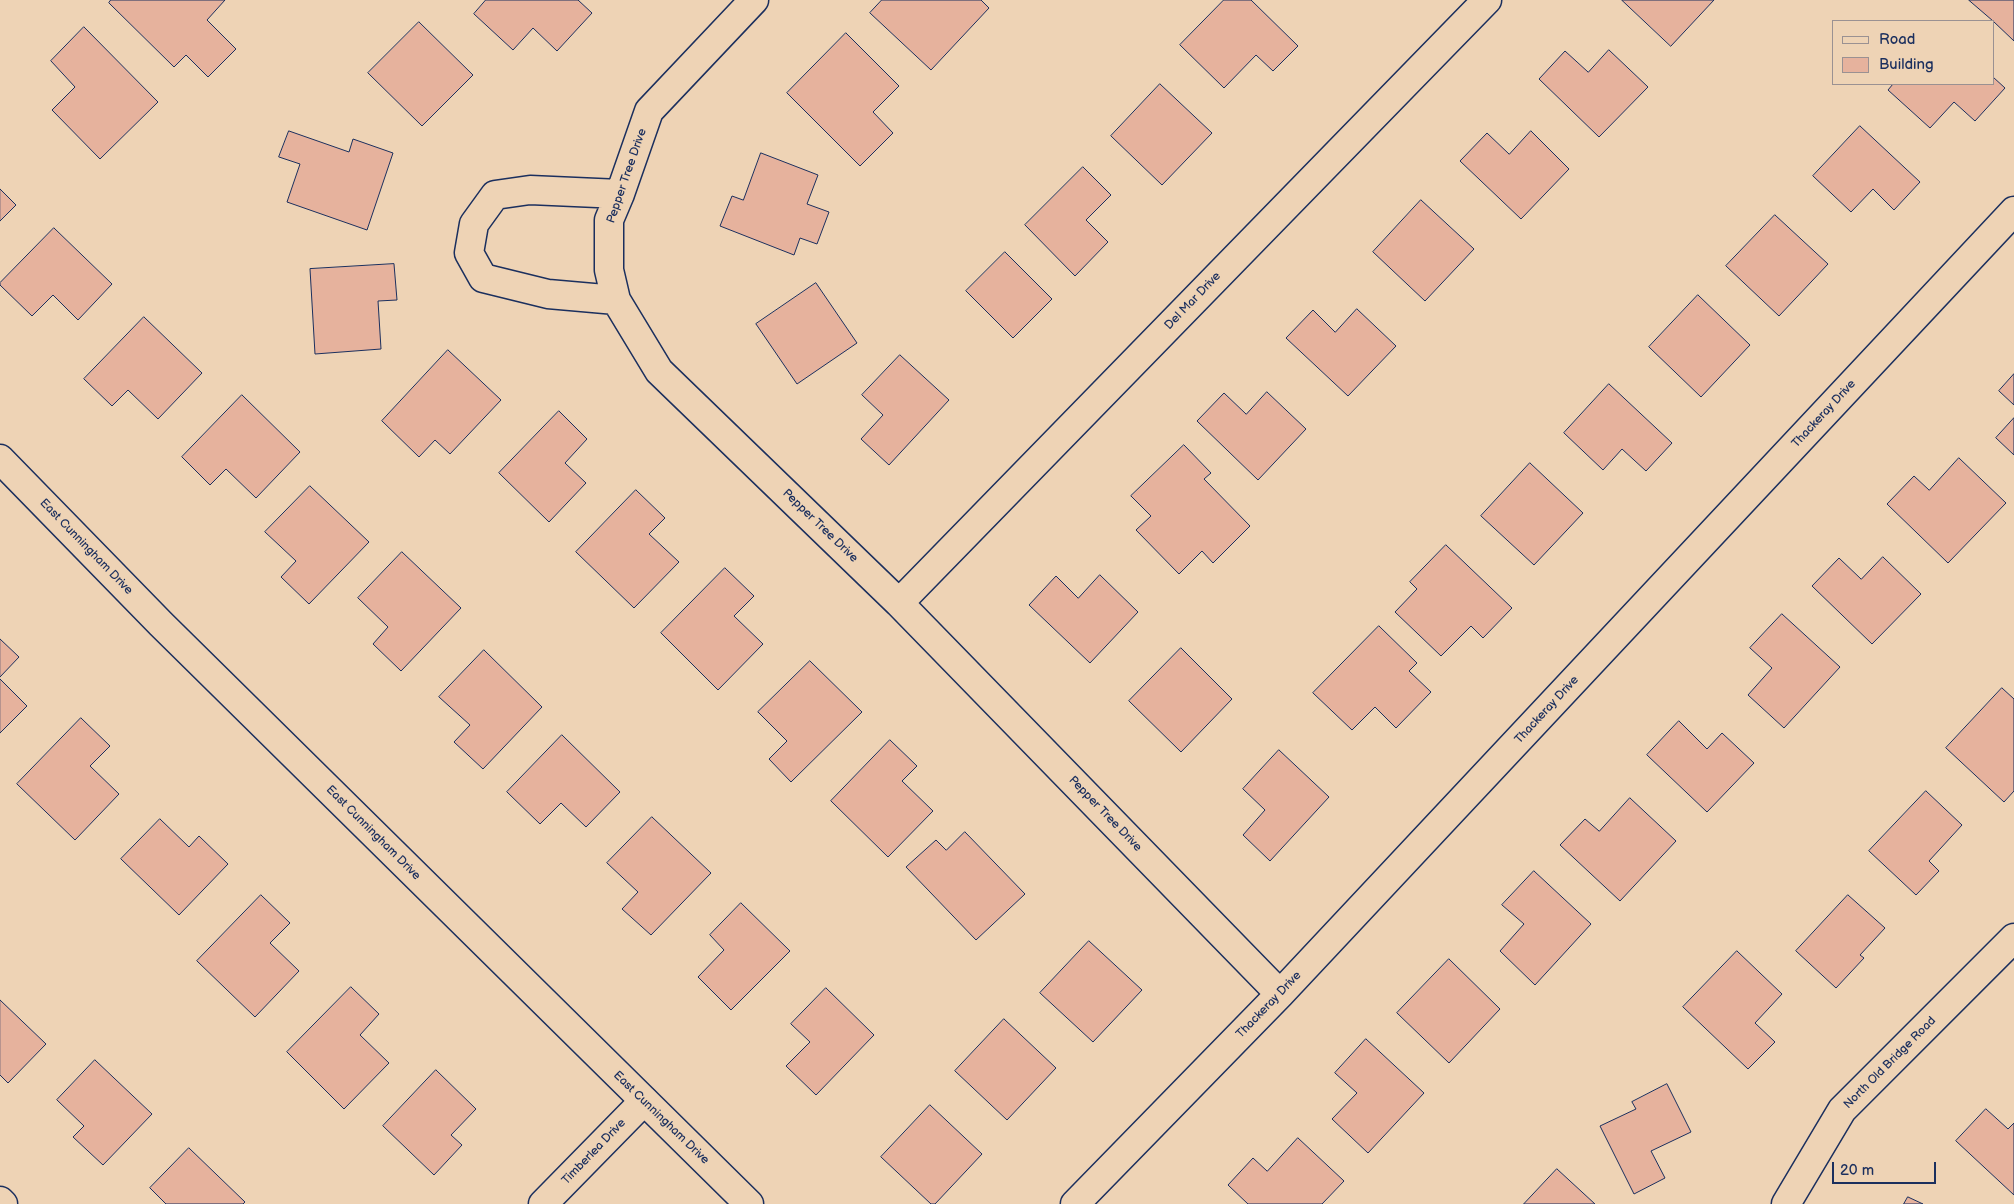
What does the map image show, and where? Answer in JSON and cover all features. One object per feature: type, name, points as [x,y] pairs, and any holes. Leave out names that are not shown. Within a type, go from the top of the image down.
[{"type":"street","name":"Pepper Tree Drive","points":[[754,0],[649,111],[609,220],[609,270],[616,300],[658,371],[899,603],[1280,994]]},
{"type":"street","name":"Del Mar Drive","points":[[899,603],[1487,0]]},
{"type":"street","points":[[616,300],[548,294],[483,278],[469,253],[474,224],[495,195],[530,190],[620,194]]},
{"type":"street","name":"Thackeray Drive","points":[[1075,1204],[1280,994],[2014,211]]},
{"type":"street","name":"East Cunningham Drive","points":[[0,459],[161,624],[749,1204]]},
{"type":"street","name":"North Old Bridge Road","points":[[1786,1204],[1842,1110],[2014,938]]},
{"type":"street","name":"Timberlea Drive","points":[[543,1204],[644,1101]]},
{"type":"street","points":[[0,1201],[3,1204]]},
{"type":"building","points":[[111,0],[225,0],[207,20],[236,49],[208,77],[186,55],[174,67],[109,3]]},
{"type":"building","points":[[486,0],[578,0],[592,13],[557,51],[533,28],[513,50],[474,14]]},
{"type":"building","points":[[882,0],[981,0],[989,8],[931,70],[870,13]]},
{"type":"building","points":[[1224,0],[1251,0],[1298,46],[1273,71],[1256,55],[1224,88],[1180,45]]},
{"type":"building","points":[[1622,0],[1714,0],[1671,46]]},
{"type":"building","points":[[1969,0],[2014,0],[2014,41],[1994,20]]},
{"type":"building","points":[[419,22],[473,75],[422,126],[368,73]]},
{"type":"building","points":[[84,27],[158,102],[100,159],[52,110],[75,87],[51,61]]},
{"type":"building","points":[[846,33],[899,86],[873,112],[893,133],[860,166],[787,93]]},
{"type":"building","points":[[1609,50],[1648,87],[1599,137],[1539,79],[1565,51],[1588,72]]},
{"type":"building","points":[[1994,78],[2005,88],[1975,121],[1954,102],[1930,128],[1888,90],[1892,85],[1994,85]]},
{"type":"building","points":[[1160,84],[1212,133],[1162,185],[1111,136]]},
{"type":"building","points":[[1860,126],[1920,182],[1894,210],[1873,189],[1851,212],[1813,176]]},
{"type":"building","points":[[289,131],[349,152],[353,139],[393,153],[367,230],[287,202],[300,164],[279,157]]},
{"type":"building","points":[[1531,131],[1569,169],[1521,219],[1460,161],[1487,133],[1509,154]]},
{"type":"building","points":[[761,153],[818,175],[807,204],[829,212],[817,244],[800,238],[794,255],[720,226],[732,196],[743,200]]},
{"type":"building","points":[[1083,167],[1111,195],[1086,220],[1108,242],[1075,276],[1025,225]]},
{"type":"building","points":[[0,189],[16,205],[0,221]]},
{"type":"building","points":[[1421,200],[1474,249],[1425,301],[1373,252]]},
{"type":"building","points":[[1775,215],[1828,264],[1779,316],[1726,266]]},
{"type":"building","points":[[54,228],[112,284],[78,320],[53,295],[32,316],[0,285]]},
{"type":"building","points":[[1005,252],[1052,299],[1013,338],[966,291]]},
{"type":"building","points":[[394,264],[397,300],[378,301],[381,349],[315,354],[310,269]]},
{"type":"building","points":[[816,283],[857,343],[797,384],[756,324]]},
{"type":"building","points":[[1698,295],[1750,345],[1701,397],[1649,347]]},
{"type":"building","points":[[1357,309],[1396,346],[1348,396],[1286,338],[1313,310],[1335,332]]},
{"type":"building","points":[[144,317],[202,373],[158,419],[128,390],[112,406],[84,379]]},
{"type":"building","points":[[448,350],[501,400],[450,454],[435,440],[419,457],[382,421]]},
{"type":"building","points":[[900,355],[949,400],[889,465],[861,439],[883,415],[862,395]]},
{"type":"building","points":[[2014,374],[2014,405],[1999,391]]},
{"type":"building","points":[[1609,384],[1672,443],[1646,471],[1622,449],[1603,470],[1564,433]]},
{"type":"building","points":[[1267,392],[1306,429],[1258,480],[1197,421],[1224,393],[1246,414]]},
{"type":"building","points":[[242,395],[300,452],[256,498],[226,469],[210,485],[182,457]]},
{"type":"building","points":[[559,411],[587,439],[565,463],[586,483],[549,522],[499,473]]},
{"type":"building","points":[[2014,418],[2014,455],[1996,438]]},
{"type":"building","points":[[1184,445],[1211,473],[1204,479],[1250,526],[1213,563],[1202,551],[1179,574],[1136,530],[1151,516],[1131,496]]},
{"type":"building","points":[[1959,458],[2006,503],[1948,563],[1887,504],[1914,476],[1929,490]]},
{"type":"building","points":[[1530,463],[1583,513],[1534,565],[1481,516]]},
{"type":"building","points":[[310,486],[369,542],[309,604],[281,577],[296,561],[265,532]]},
{"type":"building","points":[[636,490],[665,518],[649,534],[679,562],[634,608],[576,552]]},
{"type":"building","points":[[1446,545],[1512,608],[1483,638],[1471,626],[1441,656],[1395,612],[1417,589],[1410,582]]},
{"type":"building","points":[[402,552],[461,608],[401,671],[373,644],[388,627],[358,598]]},
{"type":"building","points":[[1883,557],[1921,594],[1872,644],[1812,586],[1839,558],[1861,579]]},
{"type":"building","points":[[725,568],[754,596],[734,616],[763,644],[718,690],[661,633]]},
{"type":"building","points":[[1100,575],[1138,612],[1090,663],[1029,605],[1056,576],[1078,598]]},
{"type":"building","points":[[1782,614],[1840,667],[1784,728],[1748,695],[1772,668],[1750,648]]},
{"type":"building","points":[[1379,626],[1417,663],[1409,671],[1431,692],[1396,728],[1375,707],[1352,730],[1313,693]]},
{"type":"building","points":[[0,639],[19,657],[0,677]]},
{"type":"building","points":[[1181,648],[1232,699],[1181,752],[1129,701]]},
{"type":"building","points":[[484,650],[542,707],[483,769],[454,742],[470,725],[439,697]]},
{"type":"building","points":[[810,661],[862,712],[791,782],[769,759],[787,741],[758,712]]},
{"type":"building","points":[[0,679],[27,706],[0,733]]},
{"type":"building","points":[[2002,688],[2014,699],[2014,791],[2004,802],[1946,748]]},
{"type":"building","points":[[81,718],[110,746],[90,766],[119,794],[75,840],[17,784]]},
{"type":"building","points":[[1679,721],[1707,749],[1722,733],[1754,763],[1707,812],[1647,755]]},
{"type":"building","points":[[562,735],[620,792],[586,827],[561,803],[540,824],[507,792]]},
{"type":"building","points":[[890,740],[917,766],[902,781],[933,811],[888,857],[831,801]]},
{"type":"building","points":[[1279,750],[1329,797],[1270,861],[1243,835],[1265,810],[1243,789]]},
{"type":"building","points":[[1926,791],[1962,825],[1929,861],[1939,871],[1916,895],[1869,851]]},
{"type":"building","points":[[1630,798],[1676,841],[1620,901],[1560,845],[1585,819],[1599,831]]},
{"type":"building","points":[[652,817],[711,873],[651,935],[622,909],[638,892],[607,863]]},
{"type":"building","points":[[160,819],[189,847],[199,836],[228,864],[179,915],[121,859]]},
{"type":"building","points":[[965,832],[1025,894],[976,940],[906,867],[936,840],[946,850]]},
{"type":"building","points":[[1534,871],[1591,924],[1535,985],[1500,951],[1524,924],[1502,905]]},
{"type":"building","points":[[261,895],[290,923],[270,943],[299,971],[255,1017],[197,961]]},
{"type":"building","points":[[1848,895],[1885,928],[1860,955],[1864,958],[1836,988],[1796,951]]},
{"type":"building","points":[[741,903],[790,951],[731,1010],[698,977],[724,950],[710,935]]},
{"type":"building","points":[[1089,941],[1142,990],[1093,1042],[1040,993]]},
{"type":"building","points":[[1737,951],[1782,994],[1755,1023],[1775,1042],[1748,1069],[1683,1007]]},
{"type":"building","points":[[1449,959],[1500,1009],[1449,1063],[1397,1013]]},
{"type":"building","points":[[351,987],[379,1014],[360,1035],[389,1063],[344,1109],[287,1052]]},
{"type":"building","points":[[826,988],[874,1035],[816,1095],[786,1066],[810,1042],[791,1024]]},
{"type":"building","points":[[0,1000],[46,1044],[8,1083],[0,1075]]},
{"type":"building","points":[[1004,1019],[1056,1068],[1007,1120],[955,1071]]},
{"type":"building","points":[[1366,1039],[1424,1093],[1368,1153],[1332,1119],[1357,1093],[1335,1073]]},
{"type":"building","points":[[95,1060],[152,1114],[103,1165],[73,1137],[84,1126],[57,1100]]},
{"type":"building","points":[[436,1070],[476,1109],[451,1135],[462,1145],[434,1175],[383,1126]]},
{"type":"building","points":[[1667,1084],[1691,1132],[1651,1151],[1665,1178],[1634,1194],[1600,1126],[1636,1109],[1632,1102]]},
{"type":"building","points":[[930,1105],[982,1154],[935,1204],[931,1204],[881,1157]]},
{"type":"building","points":[[1986,1109],[2008,1129],[2014,1123],[2014,1195],[1956,1141]]},
{"type":"building","points":[[1298,1138],[1344,1181],[1322,1204],[1248,1204],[1228,1185],[1253,1158],[1267,1171]]},
{"type":"building","points":[[189,1148],[245,1202],[243,1204],[166,1204],[150,1188]]},
{"type":"building","points":[[1557,1169],[1595,1204],[1524,1204]]},
{"type":"building","points":[[1908,1197],[1923,1204],[1904,1204]]}]
